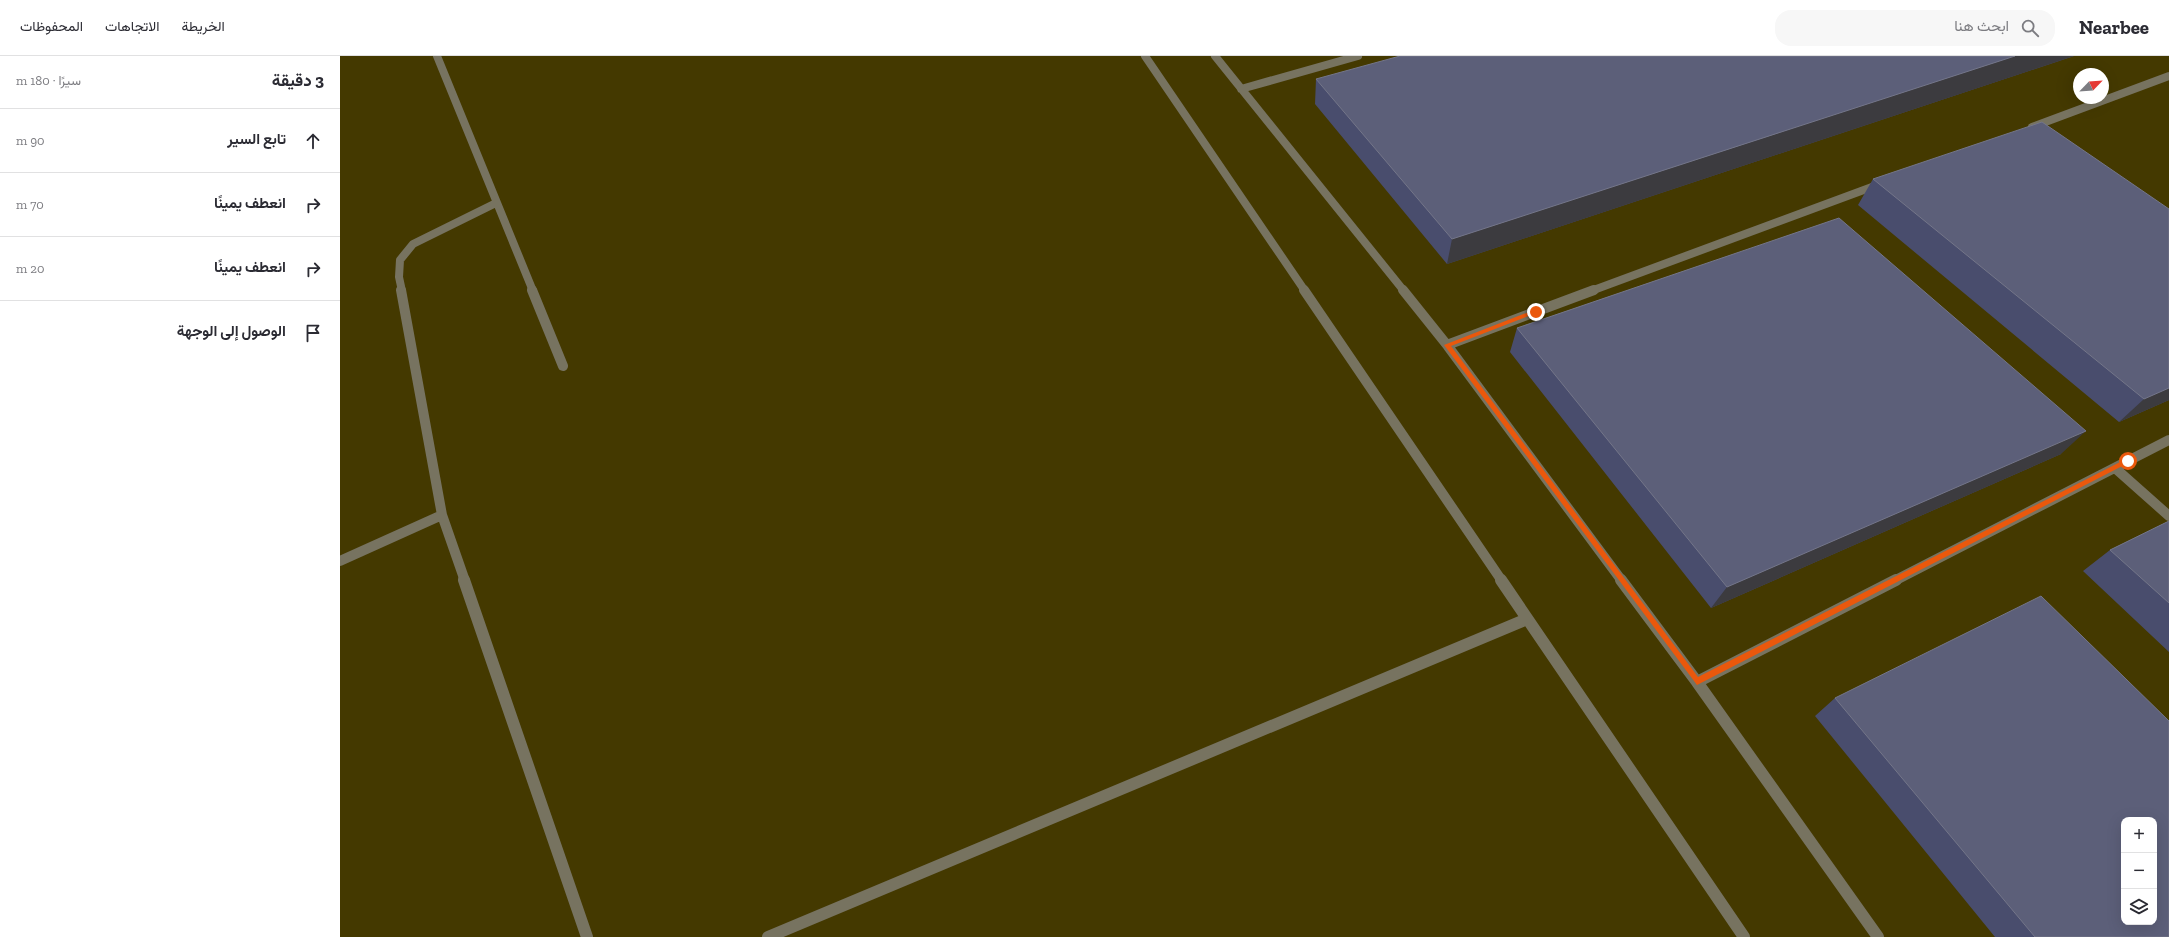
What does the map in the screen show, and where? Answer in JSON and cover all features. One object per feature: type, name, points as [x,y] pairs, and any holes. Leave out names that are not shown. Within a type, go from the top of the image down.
[{"type":"lane","points":[[437,56],[563,366]]},
{"type":"lane","points":[[1145,56],[1744,937]]},
{"type":"lane","points":[[1215,56],[1447,345],[1697,682],[1878,937]]},
{"type":"lane","points":[[1241,89],[1358,56]]},
{"type":"lane","points":[[2024,130],[2169,76]]},
{"type":"lane","points":[[2159,80],[2169,86]]},
{"type":"lane","points":[[1447,345],[1889,180]]},
{"type":"lane","points":[[496,203],[413,244],[400,260],[399,277],[442,515],[587,937]]},
{"type":"lane","points":[[1697,682],[2169,440]]},
{"type":"lane","points":[[2115,468],[2169,516]]},
{"type":"lane","points":[[340,561],[442,515]]},
{"type":"lane","points":[[768,937],[1528,619]]},
{"type":"shaded area","points":[[340,56],[2169,56],[2169,937],[340,937]]},
{"type":"building","points":[[1400,56],[2015,56],[1452,239],[1316,79]]},
{"type":"building","points":[[2042,122],[2169,209],[2169,388],[2144,399],[1873,179]]},
{"type":"building","points":[[1839,218],[2086,431],[1727,587],[1517,328]]},
{"type":"building","points":[[2169,521],[2169,603],[2110,550]]},
{"type":"building","points":[[2041,596],[2169,721],[2169,937],[2035,937],[1835,698]]},
{"type":"route","points":[[1536,312],[1447,345],[1697,682],[2128,461]]}]
